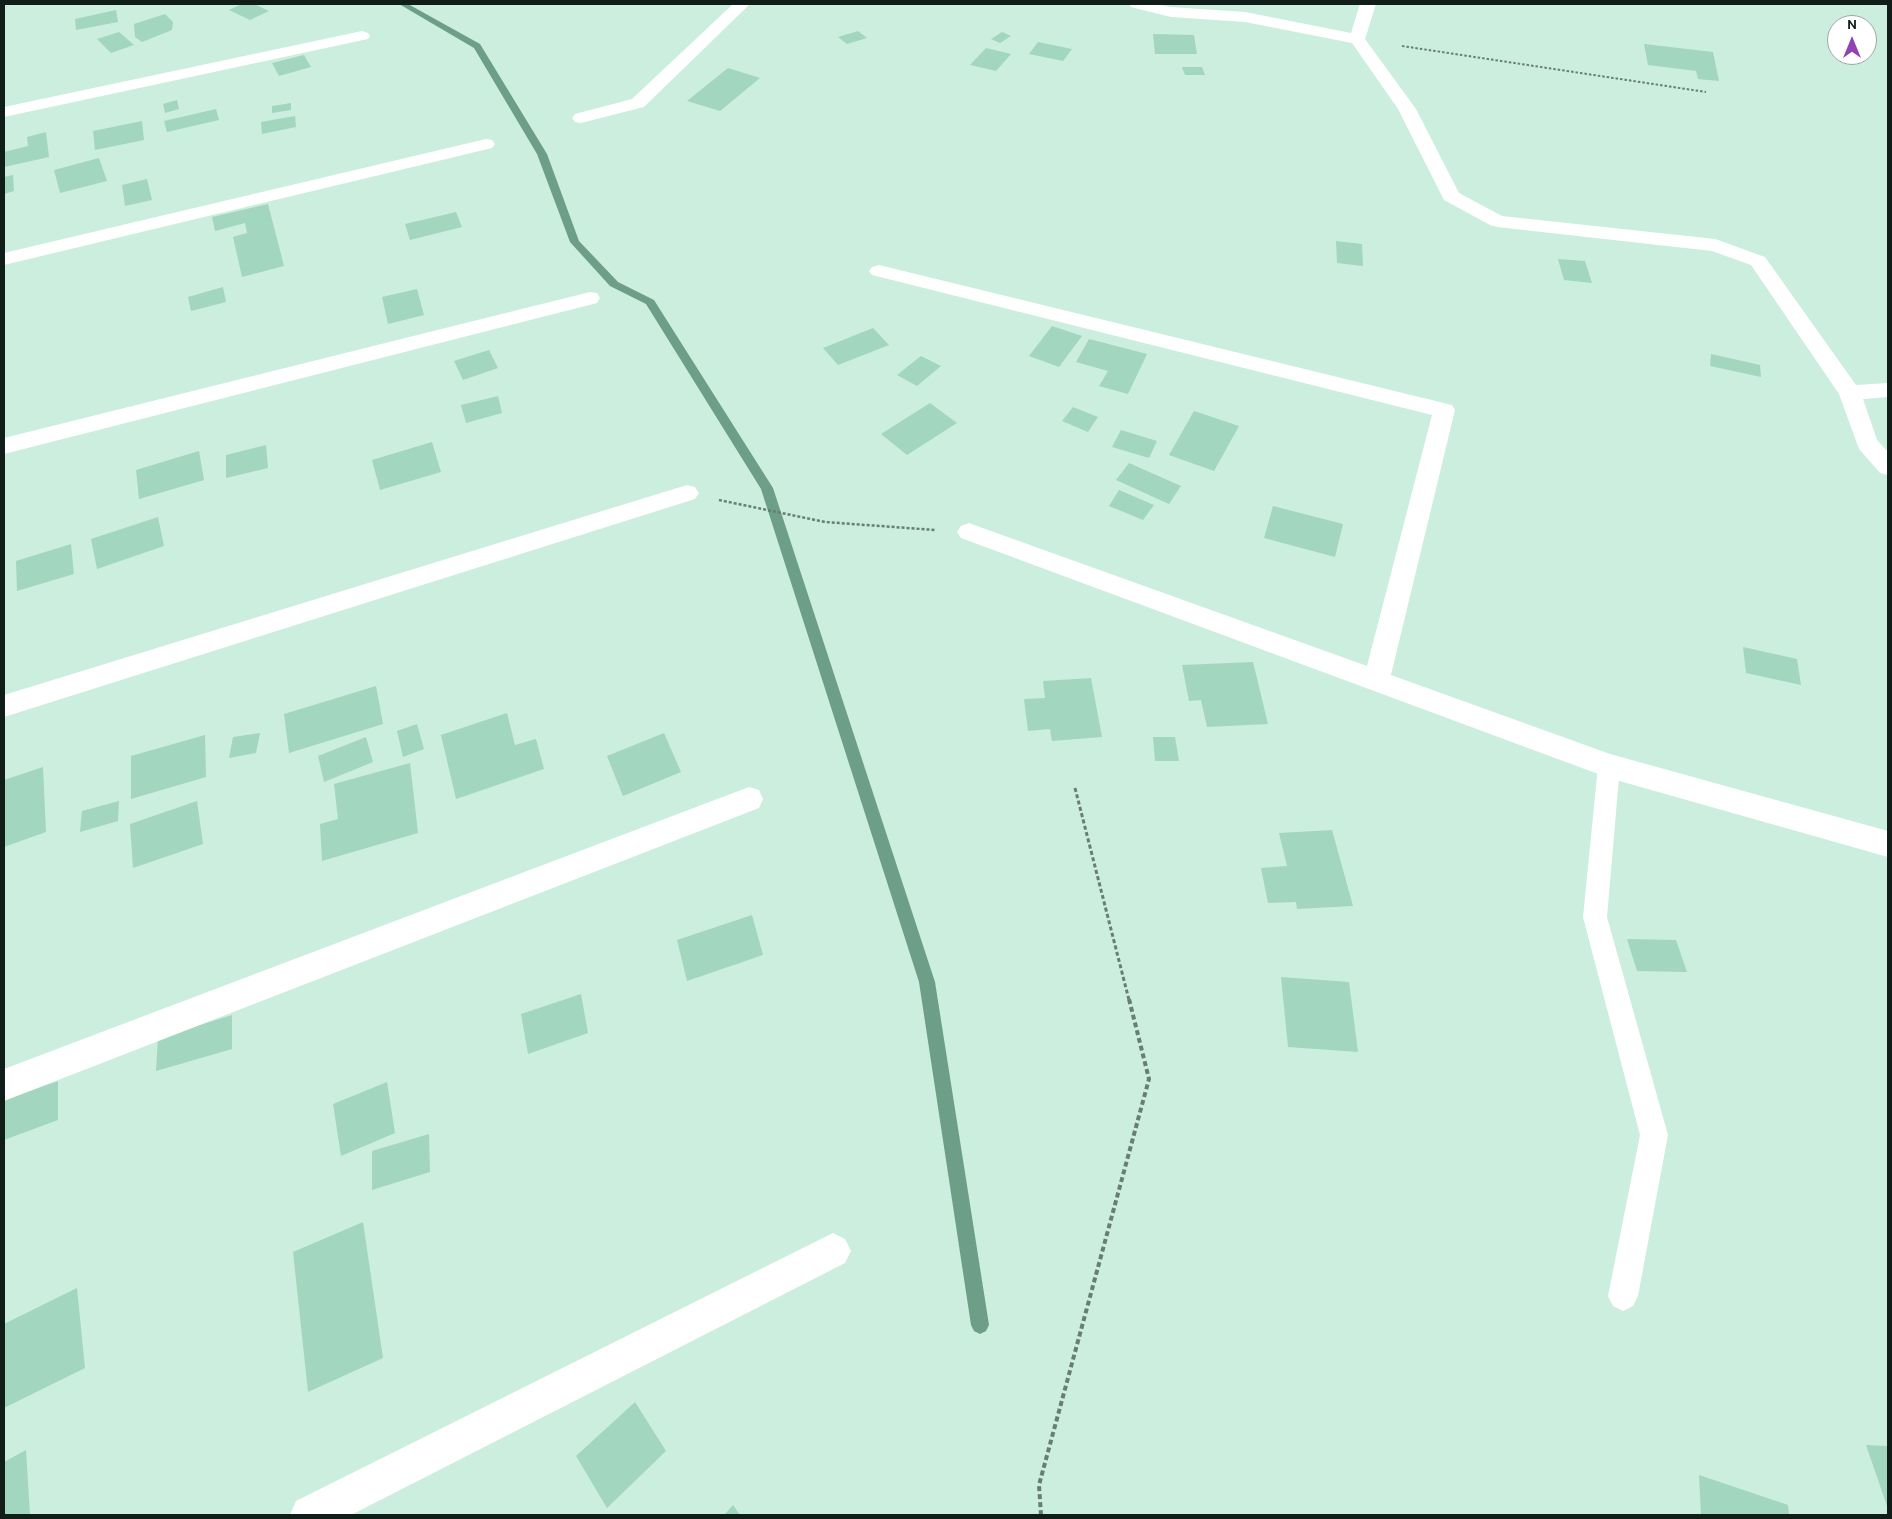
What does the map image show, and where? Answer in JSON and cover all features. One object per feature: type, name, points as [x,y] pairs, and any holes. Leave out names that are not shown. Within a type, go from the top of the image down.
[{"type":"street","points":[[581,118],[638,103],[742,4]]},
{"type":"street","points":[[1137,4],[1170,12],[1245,17],[1357,39],[1407,109],[1452,196],[1497,221],[1715,245],[1758,261],[1850,393],[1867,442],[1888,466]]},
{"type":"street","points":[[1357,39],[1368,4]]},
{"type":"street","points":[[4,112],[362,36]]},
{"type":"street","points":[[4,259],[486,144]]},
{"type":"street","points":[[879,271],[1444,410],[1376,681]]},
{"type":"street","points":[[4,446],[590,298]]},
{"type":"street","points":[[1850,393],[1888,390]]},
{"type":"street","points":[[4,706],[687,493]]},
{"type":"street","points":[[969,532],[1609,766],[1888,844]]},
{"type":"street","points":[[4,1085],[749,799]]},
{"type":"street","points":[[310,1515],[833,1251]]},
{"type":"lane","points":[[1609,766],[1595,917],[1654,1135],[1623,1296]]},
{"type":"path","points":[[1357,39],[1706,92]]},
{"type":"path","points":[[687,493],[825,522],[969,532]]},
{"type":"path","points":[[1041,1515],[1039,1485],[1149,1079],[1075,788]]},
{"type":"building","points":[[242,4],[254,4],[269,11],[250,20],[229,10]]},
{"type":"building","points":[[116,10],[118,22],[76,30],[75,19]]},
{"type":"building","points":[[165,14],[173,22],[172,30],[142,42],[135,37],[134,24]]},
{"type":"building","points":[[858,31],[867,38],[847,44],[838,37]]},
{"type":"building","points":[[119,32],[134,45],[111,53],[97,39]]},
{"type":"building","points":[[1002,32],[1011,36],[1000,43],[991,39]]},
{"type":"building","points":[[1153,34],[1194,35],[1197,54],[1155,54]]},
{"type":"building","points":[[1038,42],[1072,49],[1063,61],[1029,54]]},
{"type":"building","points":[[1644,44],[1713,52],[1719,81],[1698,79],[1696,71],[1648,65]]},
{"type":"building","points":[[986,48],[1011,54],[996,71],[970,65]]},
{"type":"building","points":[[304,55],[311,67],[279,76],[272,63]]},
{"type":"building","points":[[1182,67],[1202,67],[1205,75],[1185,75]]},
{"type":"building","points":[[728,68],[760,78],[720,111],[687,101]]},
{"type":"building","points":[[177,100],[179,109],[165,113],[163,104]]},
{"type":"building","points":[[291,103],[291,110],[272,113],[272,106]]},
{"type":"building","points":[[216,109],[219,120],[167,132],[164,121]]},
{"type":"building","points":[[295,116],[296,127],[262,134],[261,122]]},
{"type":"building","points":[[142,121],[144,140],[95,150],[93,131]]},
{"type":"building","points":[[46,132],[49,157],[4,167],[4,152],[28,146],[27,137]]},
{"type":"building","points":[[99,158],[107,181],[60,193],[54,170]]},
{"type":"building","points":[[13,175],[14,191],[4,194],[4,177]]},
{"type":"building","points":[[147,179],[152,200],[125,206],[122,185]]},
{"type":"building","points":[[268,204],[284,266],[242,277],[233,237],[247,233],[245,223],[215,231],[212,217]]},
{"type":"building","points":[[456,212],[462,227],[410,240],[405,224]]},
{"type":"building","points":[[1336,241],[1362,244],[1363,266],[1337,263]]},
{"type":"building","points":[[1558,259],[1585,261],[1592,283],[1564,280]]},
{"type":"building","points":[[223,287],[226,302],[191,311],[188,297]]},
{"type":"building","points":[[417,289],[424,315],[388,324],[382,297]]},
{"type":"building","points":[[1052,326],[1082,336],[1059,367],[1029,356]]},
{"type":"building","points":[[873,328],[889,345],[838,365],[823,348]]},
{"type":"building","points":[[1089,339],[1147,354],[1128,394],[1099,386],[1108,371],[1076,362]]},
{"type":"building","points":[[489,350],[498,368],[463,380],[454,361]]},
{"type":"building","points":[[1711,354],[1760,365],[1761,377],[1710,366]]},
{"type":"building","points":[[921,356],[941,366],[917,386],[897,375]]},
{"type":"building","points":[[498,396],[502,413],[466,423],[461,405]]},
{"type":"building","points":[[930,403],[957,423],[907,455],[881,434]]},
{"type":"building","points":[[1073,407],[1098,417],[1088,432],[1062,421]]},
{"type":"building","points":[[1194,411],[1239,426],[1214,471],[1169,455]]},
{"type":"building","points":[[1121,430],[1157,441],[1149,458],[1112,447]]},
{"type":"building","points":[[432,442],[441,472],[380,490],[372,460]]},
{"type":"building","points":[[266,445],[268,468],[226,478],[226,455]]},
{"type":"building","points":[[199,451],[204,480],[139,499],[136,470]]},
{"type":"building","points":[[1129,463],[1181,486],[1169,504],[1116,480]]},
{"type":"building","points":[[1119,490],[1154,505],[1143,520],[1109,506]]},
{"type":"building","points":[[1273,506],[1343,524],[1335,557],[1264,538]]},
{"type":"building","points":[[158,517],[164,546],[97,569],[91,539]]},
{"type":"building","points":[[71,544],[74,574],[17,591],[16,561]]},
{"type":"building","points":[[1743,647],[1797,659],[1801,685],[1746,673]]},
{"type":"building","points":[[1253,662],[1268,724],[1207,727],[1201,700],[1189,701],[1182,665]]},
{"type":"building","points":[[1091,678],[1102,737],[1052,741],[1050,729],[1028,731],[1024,699],[1045,698],[1043,681]]},
{"type":"building","points":[[376,686],[383,724],[289,753],[284,714]]},
{"type":"building","points":[[507,713],[515,745],[536,739],[544,769],[456,799],[441,735]]},
{"type":"building","points":[[417,724],[424,749],[403,757],[397,731]]},
{"type":"building","points":[[260,733],[256,753],[229,758],[233,737]]},
{"type":"building","points":[[664,733],[681,772],[623,796],[607,756]]},
{"type":"building","points":[[205,735],[206,777],[131,799],[131,756]]},
{"type":"building","points":[[366,737],[373,762],[324,782],[318,756]]},
{"type":"building","points":[[1153,737],[1175,737],[1179,761],[1155,761]]},
{"type":"building","points":[[410,763],[418,833],[322,861],[320,824],[338,819],[334,784]]},
{"type":"building","points":[[43,767],[46,832],[4,847],[4,780]]},
{"type":"building","points":[[119,801],[118,821],[80,832],[82,811]]},
{"type":"building","points":[[197,801],[203,844],[133,868],[130,824]]},
{"type":"building","points":[[1332,830],[1353,906],[1297,909],[1296,902],[1268,903],[1261,868],[1287,866],[1279,833]]},
{"type":"building","points":[[752,915],[763,955],[687,981],[677,940]]},
{"type":"building","points":[[1627,939],[1676,940],[1687,972],[1637,971]]},
{"type":"building","points":[[1281,977],[1349,982],[1358,1052],[1288,1047]]},
{"type":"building","points":[[581,994],[588,1033],[528,1054],[521,1014]]},
{"type":"building","points":[[232,1015],[232,1049],[156,1071],[158,1038]]},
{"type":"building","points":[[58,1081],[58,1120],[4,1140],[4,1100]]},
{"type":"building","points":[[387,1082],[395,1133],[341,1156],[333,1104]]},
{"type":"building","points":[[429,1134],[430,1172],[372,1190],[372,1151]]},
{"type":"building","points":[[363,1222],[383,1358],[308,1392],[293,1252]]},
{"type":"building","points":[[77,1288],[85,1368],[4,1408],[4,1324]]},
{"type":"building","points":[[635,1402],[666,1451],[607,1508],[576,1456]]},
{"type":"building","points":[[1866,1445],[1888,1446],[1888,1509]]},
{"type":"building","points":[[26,1450],[30,1515],[4,1515],[4,1462]]},
{"type":"building","points":[[1699,1475],[1788,1505],[1789,1515],[1701,1515]]},
{"type":"building","points":[[733,1505],[740,1515],[724,1515]]},
{"type":"waterway","points":[[403,4],[477,46],[542,154],[575,242],[614,284],[650,302],[767,488],[927,982],[980,1325]]}]
